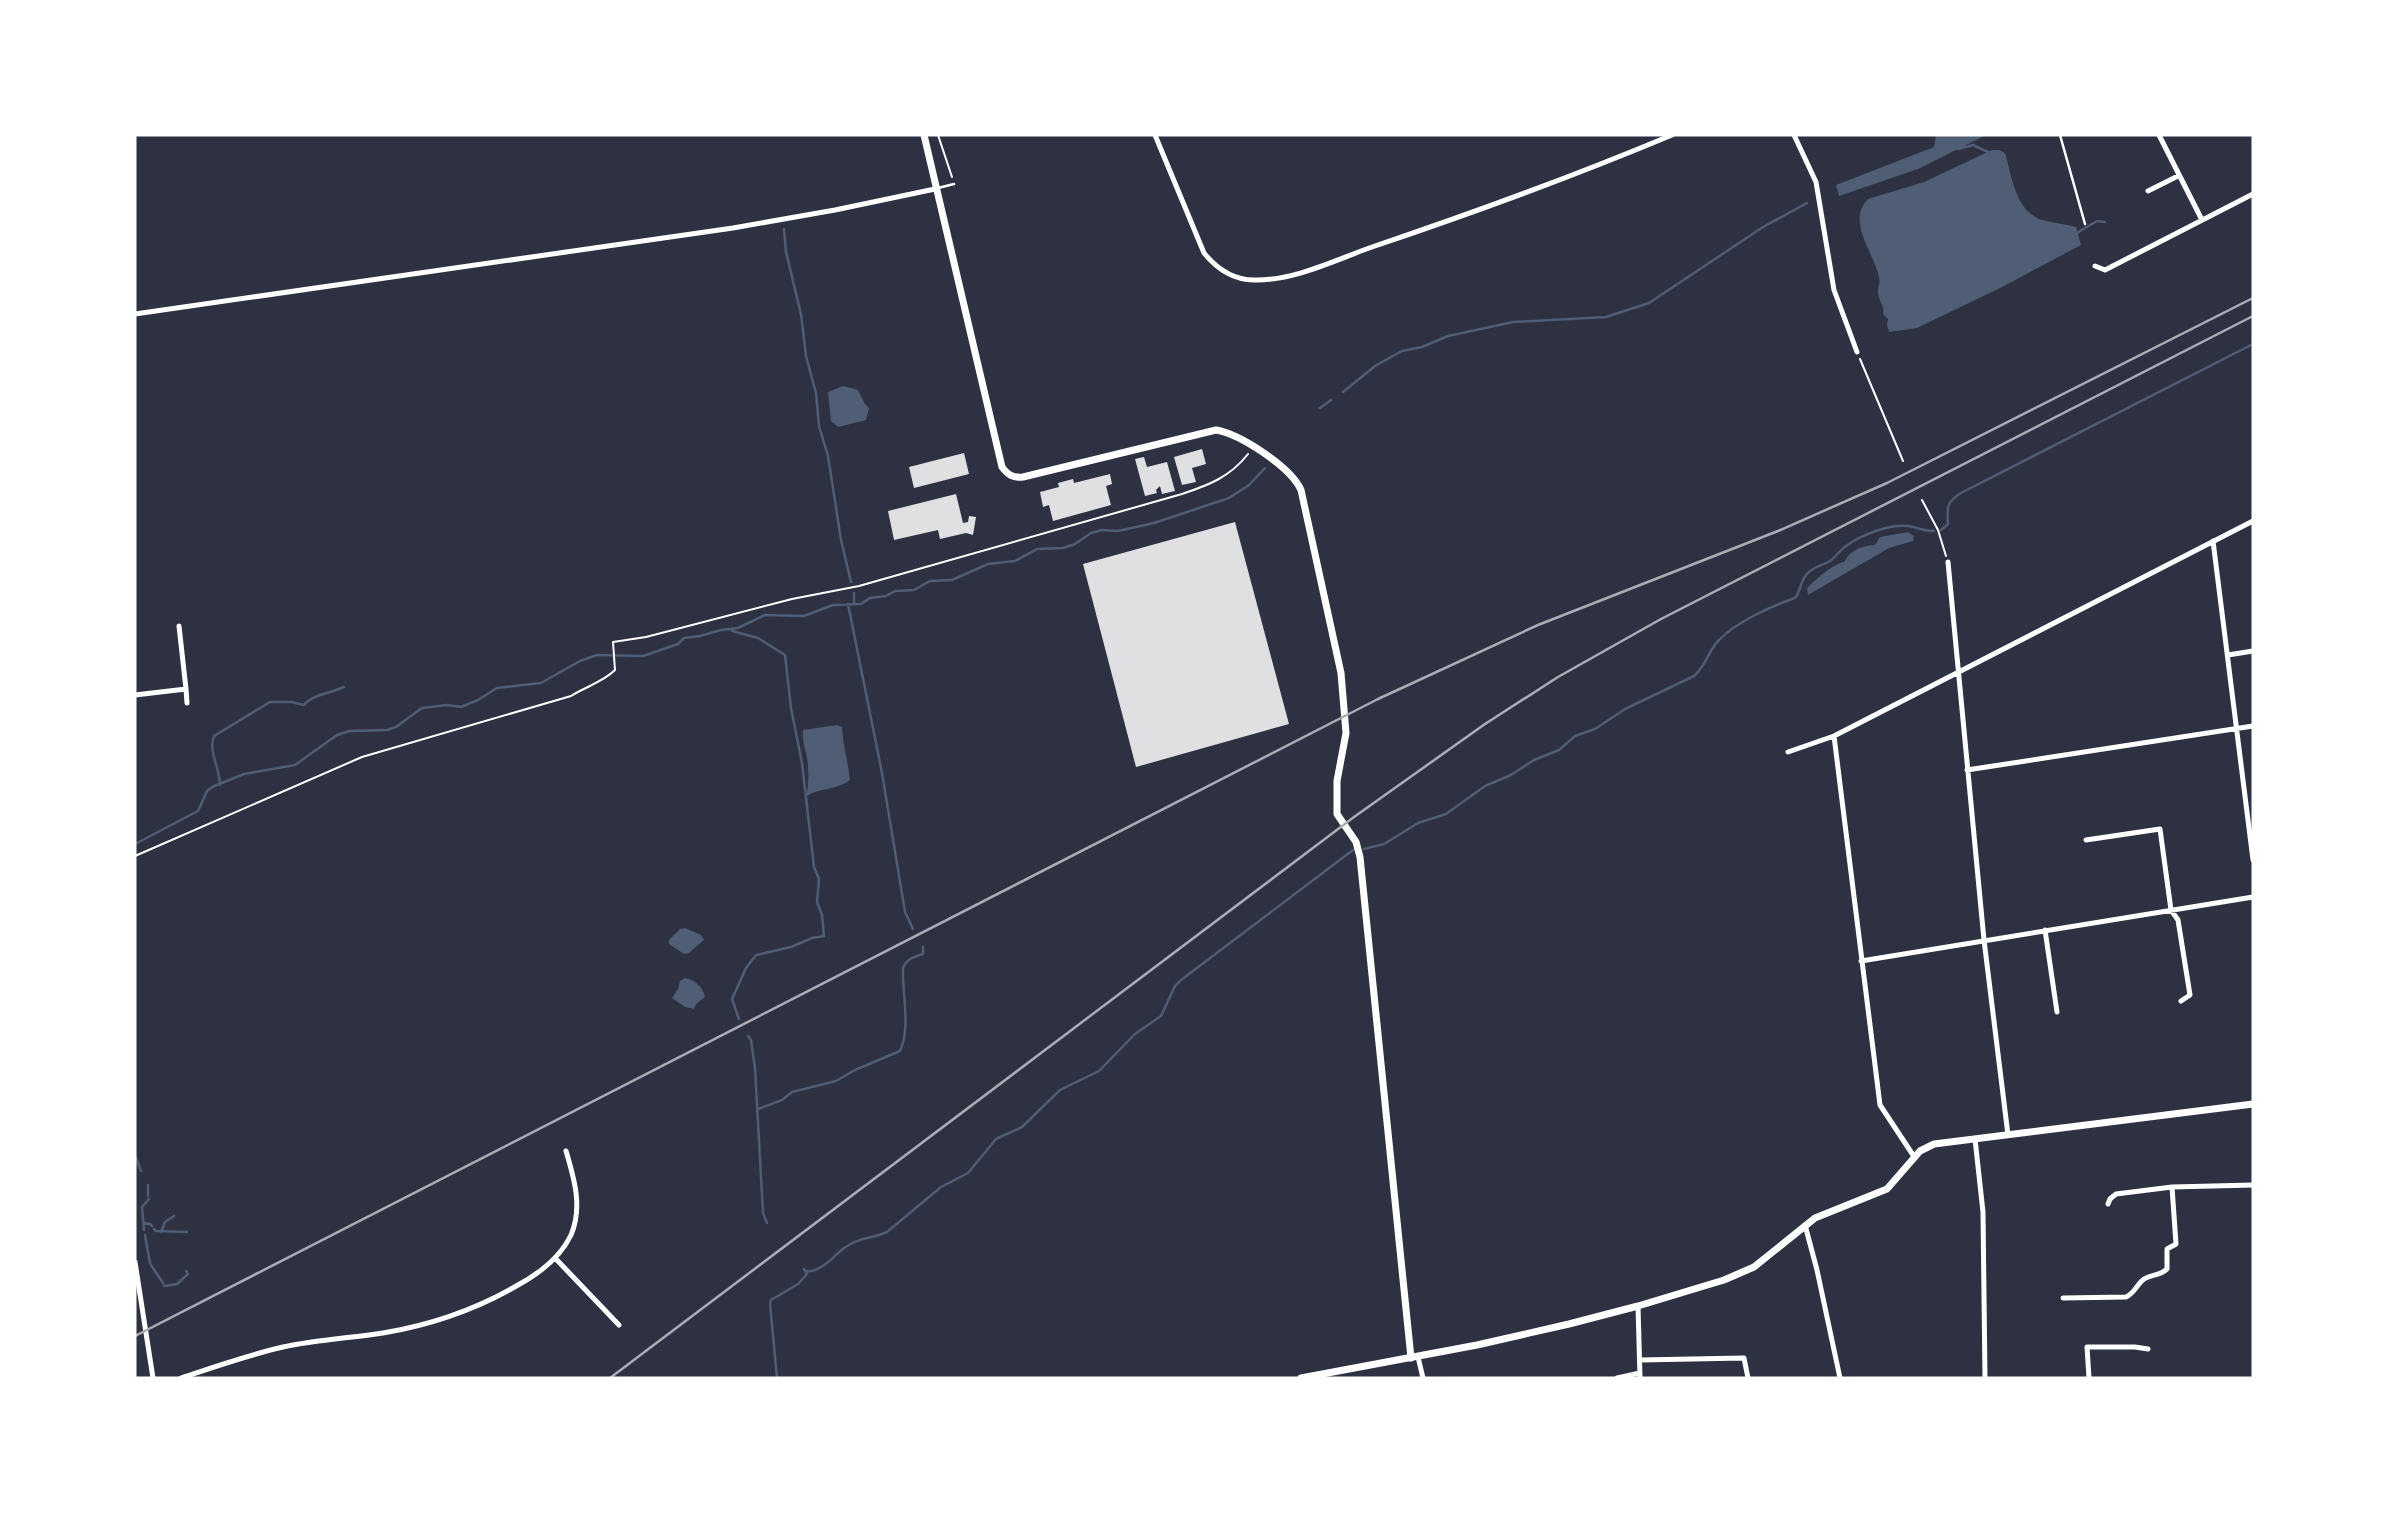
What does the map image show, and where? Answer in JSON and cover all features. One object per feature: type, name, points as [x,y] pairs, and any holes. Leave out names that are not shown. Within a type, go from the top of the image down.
[{"type":"street","points":[[924,135],[1002,467],[1007,473],[1023,477],[1206,430],[1224,431],[1253,448],[1292,477],[1301,490],[1338,655],[1346,733],[1337,781],[1337,814],[1356,842],[1360,857],[1414,1357],[1423,1378]]},
{"type":"street","points":[[1155,135],[1205,253],[1214,266],[1229,274],[1254,281],[1300,272],[1513,196],[1672,135]]},
{"type":"street","points":[[1794,135],[1816,182],[1834,290],[1857,352]]},
{"type":"street","points":[[2159,135],[2202,220]]},
{"type":"street","points":[[2148,191],[2178,176]]},
{"type":"street","points":[[135,314],[746,226],[935,189]]},
{"type":"street","points":[[2095,266],[2105,270],[2253,194]]},
{"type":"street","points":[[1788,752],[1834,736],[2253,521]]},
{"type":"street","points":[[2213,541],[2253,860]]},
{"type":"street","points":[[1948,562],[1984,940],[2008,1135]]},
{"type":"street","points":[[179,626],[187,703]]},
{"type":"street","points":[[2228,655],[2253,651]]},
{"type":"street","points":[[135,695],[186,689]]},
{"type":"street","points":[[1967,770],[2253,726]]},
{"type":"street","points":[[1834,736],[1880,1104],[1883,1113],[1915,1158]]},
{"type":"street","points":[[2086,840],[2160,829],[2171,910],[2178,920],[2189,995],[2181,1000]]},
{"type":"street","points":[[1861,961],[2253,897]]},
{"type":"street","points":[[2045,930],[2057,1012]]},
{"type":"street","points":[[1301,1378],[1569,1324],[1724,1280],[1754,1267],[1805,1225],[1825,1213],[1887,1189],[1920,1151],[1934,1144],[2253,1104]]},
{"type":"street","points":[[1975,1139],[1983,1212],[1985,1378]]},
{"type":"street","points":[[181,1378],[285,1347],[386,1332],[435,1321],[501,1295],[539,1272],[555,1258],[571,1234],[577,1210],[576,1192],[566,1151]]},
{"type":"street","points":[[2108,1204],[2116,1194],[2172,1187],[2253,1185]]},
{"type":"street","points":[[2063,1298],[2126,1297],[2131,1295],[2145,1278],[2162,1274],[2167,1269],[2167,1249],[2176,1244],[2172,1187]]},
{"type":"street","points":[[1805,1225],[1840,1378]]},
{"type":"street","points":[[555,1258],[619,1325]]},
{"type":"street","points":[[135,1262],[153,1378]]},
{"type":"street","points":[[1617,1378],[1640,1376],[1638,1306]]},
{"type":"street","points":[[2089,1378],[2087,1347],[2148,1349]]},
{"type":"street","points":[[1640,1360],[1744,1358],[1748,1378]]},
{"type":"lane","points":[[2060,135],[2085,224]]},
{"type":"lane","points":[[935,189],[954,184]]},
{"type":"path","points":[[938,135],[954,184]]},
{"type":"path","points":[[1857,352],[1903,461]]},
{"type":"path","points":[[135,856],[362,757],[558,702],[607,678],[615,670],[613,642],[646,637],[792,599],[859,586],[1182,494],[1227,476],[1253,448]]},
{"type":"path","points":[[1922,500],[1938,530],[1948,562]]},
{"type":"water","points":[[1936,135],[1986,135],[1918,169],[1839,196],[1836,185],[1934,147]]},
{"type":"water","points":[[1992,150],[2005,153],[2016,192],[2026,209],[2042,220],[2076,227],[2081,245],[1917,328],[1889,332],[1888,319],[1883,314],[1878,293],[1879,277],[1860,227],[1862,208],[1868,199],[1924,182]]},
{"type":"water","points":[[843,386],[858,390],[869,408],[866,420],[838,427],[831,421],[828,392]]},
{"type":"water","points":[[1908,532],[1914,536],[1913,541],[1889,548],[1808,595],[1807,588],[1811,584],[1844,562],[1853,551],[1875,545],[1880,537]]},
{"type":"water","points":[[837,725],[842,727],[850,780],[840,786],[806,796],[808,772],[803,730]]},
{"type":"water","points":[[685,928],[701,935],[704,940],[684,954],[669,944],[669,940],[680,929]]},
{"type":"water","points":[[685,978],[698,984],[704,993],[705,997],[694,1009],[685,1007],[672,998],[680,981]]},
{"type":"building","points":[[1202,449],[1206,464],[1192,468],[1196,482],[1182,485],[1174,457]]},
{"type":"building","points":[[964,453],[969,474],[914,488],[909,467]]},
{"type":"building","points":[[1144,457],[1147,467],[1167,462],[1175,491],[1162,494],[1160,486],[1156,490],[1157,493],[1145,496],[1135,459]]},
{"type":"building","points":[[1110,474],[1112,484],[1106,486],[1111,505],[1053,521],[1049,505],[1043,507],[1040,492],[1059,487],[1058,483],[1073,479],[1074,483]]},
{"type":"building","points":[[956,494],[963,523],[968,522],[969,516],[976,517],[973,535],[966,533],[940,539],[938,530],[894,540],[888,511]]},
{"type":"building","points":[[1235,522],[1289,724],[1136,767],[1083,564]]},
{"type":"waterway","points":[[1958,149],[1973,145],[1988,152]]},
{"type":"waterway","points":[[1343,392],[1375,366],[1402,351],[1422,347],[1448,336],[1513,322],[1606,317],[1649,303],[1763,227],[1807,203]]},
{"type":"waterway","points":[[2075,234],[2097,221],[2105,222]]},
{"type":"waterway","points":[[784,229],[786,252],[801,314],[806,356],[816,393],[819,426],[828,456],[841,540],[851,582]]},
{"type":"waterway","points":[[1941,530],[1948,524],[1950,503],[1961,493],[2253,344]]},
{"type":"waterway","points":[[1320,408],[1331,400]]},
{"type":"waterway","points":[[135,844],[198,811],[207,791],[212,787],[244,774],[295,765],[337,735],[350,731],[387,730],[396,727],[422,708],[447,705],[461,707],[497,688],[541,683],[580,661],[597,655],[643,656],[678,644],[684,638],[738,628],[765,615],[804,616],[833,605],[861,604],[870,598],[886,596],[895,591],[914,590],[930,581],[952,580],[988,564],[1015,561],[1037,549],[1063,548],[1075,544],[1091,533],[1102,530],[1118,531],[1154,523],[1229,498],[1249,485],[1265,468]]},
{"type":"waterway","points":[[1364,849],[1384,844],[1418,823],[1446,814],[1485,786],[1559,750],[1575,736],[1595,729],[1625,709],[1694,676],[1715,644],[1726,633],[1755,615],[1795,598],[1810,571],[1830,561],[1852,542],[1867,534],[1892,527],[1908,526],[1934,531]]},
{"type":"waterway","points":[[854,593],[854,603]]},
{"type":"waterway","points":[[848,604],[882,773],[905,912],[913,929]]},
{"type":"waterway","points":[[732,631],[758,638],[785,655],[791,708],[802,763],[814,867],[819,879],[817,902],[822,915],[824,936],[756,955],[746,968],[732,999],[739,1019]]},
{"type":"waterway","points":[[220,785],[212,748],[214,736],[270,702],[304,705],[316,696],[344,687]]},
{"type":"waterway","points":[[805,1271],[821,1267],[856,1242],[887,1232],[941,1187],[968,1173],[996,1139],[1022,1127],[1060,1090],[1099,1071],[1135,1034],[1161,1016],[1175,986],[1181,980],[1353,850]]},
{"type":"waterway","points":[[758,1109],[782,1100],[792,1092],[836,1081],[900,1051],[906,1021],[903,968],[908,960],[923,954],[923,947]]},
{"type":"waterway","points":[[748,1036],[755,1068],[763,1213],[767,1223]]},
{"type":"waterway","points":[[135,1155],[141,1171]]},
{"type":"waterway","points":[[148,1185],[148,1196]]},
{"type":"waterway","points":[[144,1230],[142,1207],[149,1199]]},
{"type":"waterway","points":[[161,1232],[165,1222],[174,1216]]},
{"type":"waterway","points":[[143,1223],[152,1226]]},
{"type":"waterway","points":[[154,1229],[187,1232]]},
{"type":"waterway","points":[[145,1235],[150,1263]]},
{"type":"waterway","points":[[151,1265],[163,1283]]},
{"type":"waterway","points":[[777,1378],[770,1304],[771,1300],[798,1284],[807,1274],[804,1269]]},
{"type":"waterway","points":[[164,1286],[177,1284],[188,1274]]},
{"type":"railway","points":[[135,1336],[1378,699],[1538,625],[1778,531],[1887,483],[2253,298]]},
{"type":"railway","points":[[610,1378],[1354,817],[1485,724],[1558,677],[1661,619],[2253,316]]}]
